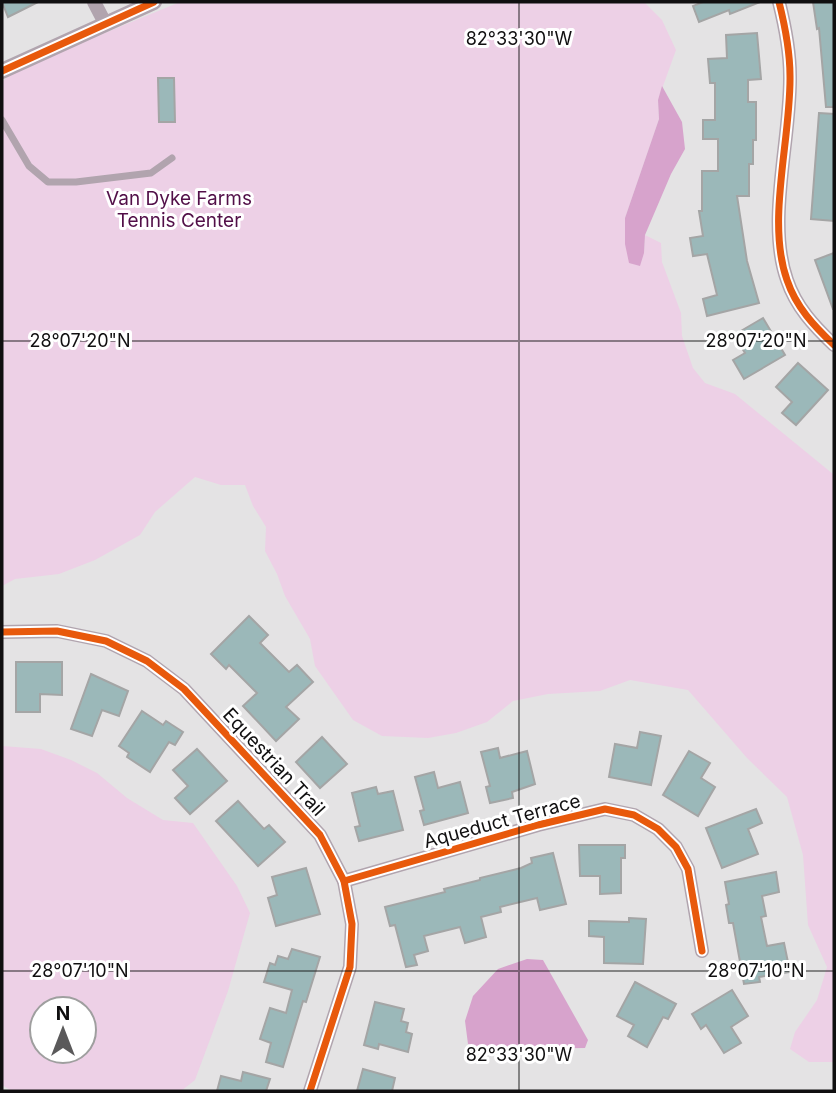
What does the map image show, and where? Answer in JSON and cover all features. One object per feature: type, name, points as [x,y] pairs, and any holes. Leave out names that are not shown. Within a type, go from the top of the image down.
[{"type":"street","points":[[93,2],[104,23]]},
{"type":"street","points":[[2,71],[155,2]]},
{"type":"street","points":[[779,2],[786,29],[790,77],[778,241],[787,281],[806,318],[834,345]]},
{"type":"street","name":"Equestrian Trail","points":[[2,632],[57,631],[106,641],[147,661],[184,688],[320,835],[344,881],[352,924],[350,967],[310,1091]]},
{"type":"street","name":"Aqueduct Terrace","points":[[344,881],[538,825],[605,809],[634,815],[658,829],[676,847],[688,870],[702,951]]},
{"type":"lane","points":[[2,120],[29,166],[48,182],[76,182],[151,173],[172,158]]},
{"type":"green space","name":"Van Dyke Farms Tennis Center","points":[[180,2],[644,2],[662,20],[676,50],[658,100],[659,119],[625,218],[644,253],[645,235],[661,243],[662,262],[681,313],[682,336],[693,368],[705,383],[735,394],[833,474],[834,478],[834,1062],[809,1062],[790,1049],[795,1032],[817,1000],[827,967],[808,925],[803,855],[787,797],[747,758],[688,690],[630,680],[600,691],[548,694],[513,701],[487,722],[456,733],[428,738],[382,736],[353,720],[315,666],[310,639],[285,596],[265,551],[266,527],[253,506],[245,485],[221,485],[195,477],[155,512],[140,535],[95,560],[59,574],[15,579],[2,586],[2,82],[15,70]]},
{"type":"green space","points":[[2,746],[41,749],[71,760],[97,773],[127,798],[163,820],[193,823],[237,886],[250,913],[228,991],[195,1080],[181,1091],[12,1091],[2,1085]]},
{"type":"shaded area","points":[[662,86],[682,122],[685,149],[671,174],[645,235],[640,266],[629,263],[625,244],[625,218],[659,119],[658,100]]},
{"type":"shaded area","points":[[527,959],[543,960],[588,1040],[585,1048],[509,1049],[490,1053],[468,1044],[465,1021],[473,996],[498,969]]},
{"type":"building","points":[[2,2],[38,2],[8,17]]},
{"type":"building","points":[[703,2],[760,2],[699,22],[693,6]]},
{"type":"building","points":[[813,2],[834,2],[834,107],[826,107],[819,28],[817,29]]},
{"type":"building","points":[[757,33],[761,79],[748,80],[748,102],[756,102],[756,140],[753,140],[753,164],[749,164],[749,196],[737,196],[747,261],[759,303],[707,316],[703,299],[717,295],[707,254],[693,256],[690,238],[703,236],[699,211],[702,211],[702,171],[718,171],[718,139],[703,139],[703,120],[715,120],[715,83],[710,83],[708,59],[727,58],[726,35]]},
{"type":"building","points":[[158,78],[174,78],[175,122],[159,122]]},
{"type":"building","points":[[819,113],[834,114],[834,221],[811,219]]},
{"type":"building","points":[[834,253],[834,309],[833,309],[815,260]]},
{"type":"building","points":[[763,318],[785,355],[744,379],[733,360],[745,353],[734,335]]},
{"type":"building","points":[[798,363],[828,390],[796,425],[782,413],[792,402],[776,387]]},
{"type":"building","points":[[249,616],[268,635],[260,643],[289,672],[297,665],[313,682],[286,707],[299,719],[276,741],[243,706],[257,693],[229,665],[226,669],[211,654]]},
{"type":"building","points":[[16,662],[62,662],[62,695],[40,694],[40,712],[16,712]]},
{"type":"building","points":[[91,674],[128,691],[119,716],[102,710],[92,736],[71,729]]},
{"type":"building","points":[[142,711],[163,725],[166,721],[183,732],[175,745],[169,742],[150,772],[127,757],[129,753],[119,746]]},
{"type":"building","points":[[640,732],[661,736],[651,785],[609,777],[615,744],[637,748]]},
{"type":"building","points":[[322,737],[347,764],[320,788],[296,762]]},
{"type":"building","points":[[498,748],[500,758],[527,751],[535,784],[512,792],[513,798],[490,803],[486,787],[490,786],[481,752]]},
{"type":"building","points":[[197,749],[227,781],[190,814],[175,798],[188,786],[173,770]]},
{"type":"building","points":[[689,751],[710,763],[701,778],[715,787],[698,816],[663,795]]},
{"type":"building","points":[[434,772],[438,788],[460,782],[468,813],[424,825],[420,811],[424,810],[415,777]]},
{"type":"building","points":[[376,787],[378,794],[393,791],[403,830],[359,841],[355,827],[360,826],[352,793]]},
{"type":"building","points":[[238,801],[264,829],[269,825],[285,842],[258,866],[216,821]]},
{"type":"building","points":[[756,809],[762,823],[748,829],[758,854],[722,868],[706,828]]},
{"type":"building","points":[[579,845],[625,845],[625,858],[621,858],[621,893],[600,894],[600,876],[580,876]]},
{"type":"building","points":[[553,853],[566,904],[540,910],[537,898],[500,907],[501,912],[481,917],[486,937],[465,943],[460,927],[424,936],[428,951],[414,955],[417,965],[406,967],[395,925],[390,926],[385,907],[445,892],[444,889],[521,868],[532,863],[531,858]]},
{"type":"building","points":[[306,868],[320,914],[276,926],[268,898],[277,895],[272,877]]},
{"type":"building","points":[[776,872],[779,892],[762,896],[766,916],[761,917],[767,946],[784,943],[790,972],[759,977],[760,982],[744,984],[733,923],[729,923],[725,882]]},
{"type":"building","points":[[629,918],[646,919],[643,964],[604,963],[604,937],[589,936],[589,921],[629,922]]},
{"type":"building","points":[[292,949],[320,957],[283,1067],[266,1062],[271,1043],[260,1039],[270,1008],[286,1013],[292,990],[264,982],[270,963],[275,965],[278,956],[288,959]]},
{"type":"building","points":[[635,982],[676,1004],[668,1019],[663,1017],[647,1047],[628,1036],[634,1025],[617,1016]]},
{"type":"building","points":[[732,990],[748,1016],[731,1027],[741,1043],[724,1053],[706,1025],[701,1029],[692,1014]]},
{"type":"building","points":[[375,1002],[404,1009],[401,1021],[408,1023],[406,1032],[412,1034],[408,1052],[379,1044],[378,1049],[364,1045]]},
{"type":"building","points":[[363,1069],[395,1078],[392,1091],[357,1091]]},
{"type":"building","points":[[243,1072],[270,1079],[266,1091],[217,1091],[221,1076],[241,1081]]},
{"type":"cycle path","points":[[2,71],[154,2]]},
{"type":"cycle path","points":[[779,2],[787,39],[790,76],[779,206],[781,257],[795,299],[834,345]]},
{"type":"cycle path","points":[[2,632],[57,631],[106,641],[147,661],[184,689],[320,835],[344,881],[352,924],[350,967],[310,1091]]},
{"type":"cycle path","points":[[344,881],[538,825],[605,809],[634,815],[658,829],[676,847],[688,869],[702,951]]}]
